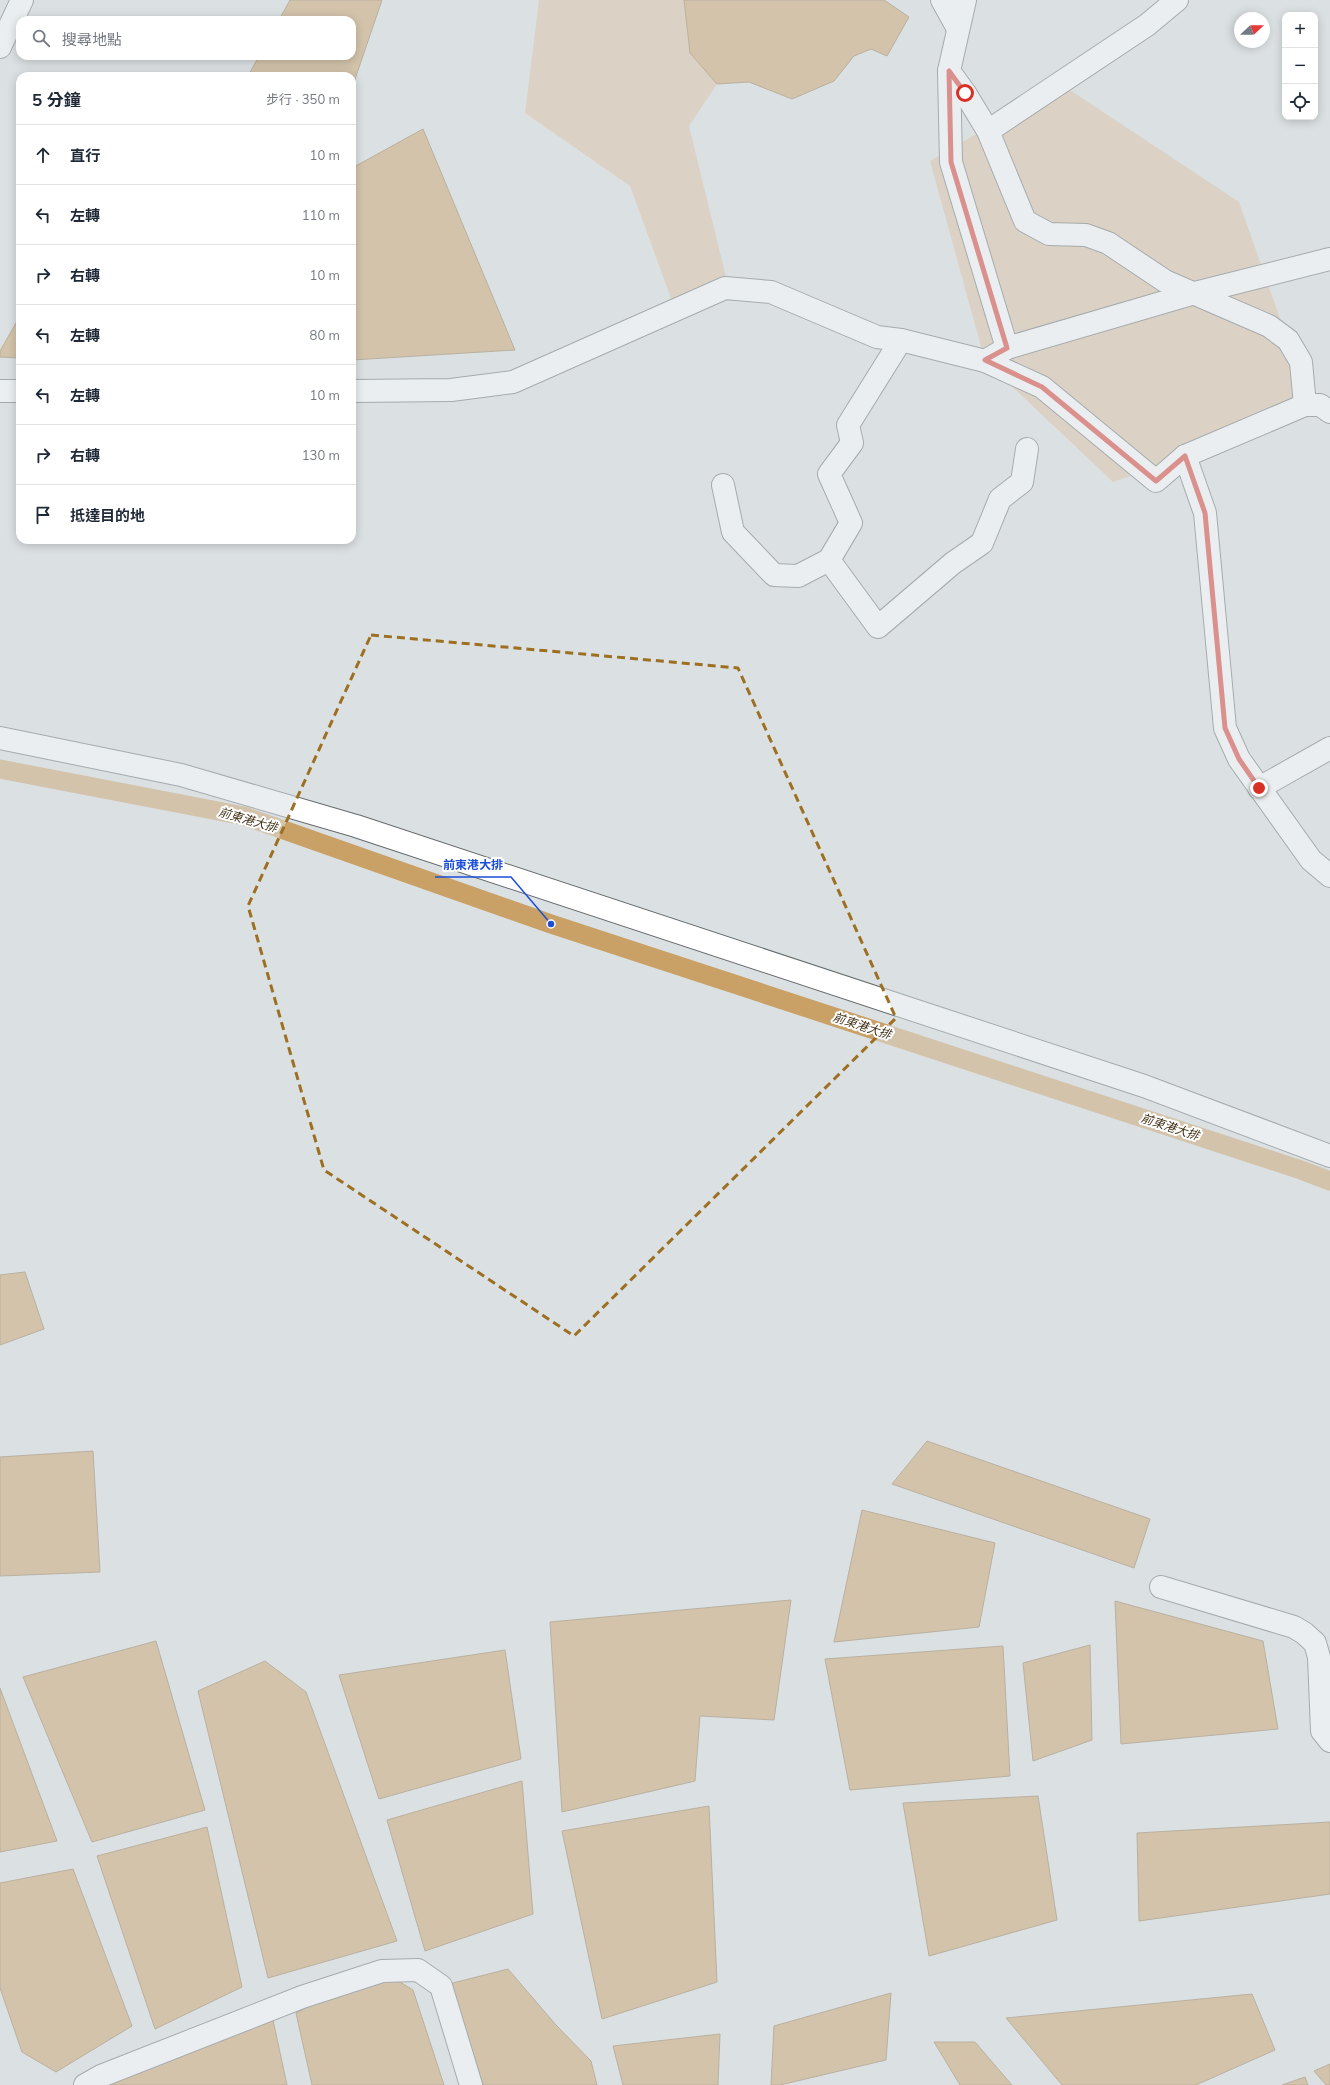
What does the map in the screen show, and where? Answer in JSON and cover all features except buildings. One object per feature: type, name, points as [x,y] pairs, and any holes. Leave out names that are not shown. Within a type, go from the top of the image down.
[{"type":"street","points":[[0,47],[22,0]]},
{"type":"street","points":[[942,0],[958,29]]},
{"type":"street","points":[[965,0],[949,71],[951,162],[1007,348]]},
{"type":"street","points":[[988,131],[1147,25],[1177,0]]},
{"type":"street","points":[[949,71],[965,93],[988,131],[1025,221],[1049,234],[1086,235],[1108,243],[1165,281],[1269,326],[1288,340],[1301,362],[1305,405]]},
{"type":"street","points":[[985,360],[1007,348],[1195,293],[1330,259]]},
{"type":"street","points":[[356,391],[451,390],[513,382],[725,288],[771,292],[877,337],[901,340],[985,360],[1042,387],[1156,481],[1185,456],[1305,405],[1320,405],[1330,412]]},
{"type":"street","points":[[723,485],[733,532],[774,575],[798,576],[829,560],[851,523],[829,474],[852,443],[848,425],[901,340]]},
{"type":"street","points":[[0,391],[16,391]]},
{"type":"street","points":[[829,560],[878,626],[953,563],[982,543],[1000,499],[1022,482],[1027,449]]},
{"type":"street","points":[[1185,456],[1205,513],[1225,728],[1239,759],[1259,788],[1311,860],[1330,876]]},
{"type":"street","points":[[0,738],[20,740],[181,774],[356,826],[1144,1086],[1330,1156]]},
{"type":"street","points":[[1259,788],[1330,748]]},
{"type":"street","points":[[1161,1587],[1294,1627],[1304,1633],[1315,1643],[1319,1657],[1322,1731],[1330,1741]]},
{"type":"street","points":[[85,2085],[101,2076],[302,1997],[382,1971],[396,1970],[418,1970],[441,1986],[471,2085]]},
{"type":"highlighted area","points":[[371,635],[738,668],[896,1018],[574,1336],[324,1170],[248,906]]},
{"type":"shaded area","points":[[290,0],[382,0],[356,76],[356,72],[250,72],[257,60],[356,60],[356,16],[281,16]]},
{"type":"shaded area","points":[[539,0],[684,0],[690,53],[717,84],[689,126],[729,289],[672,301],[630,186],[525,113]]},
{"type":"shaded area","points":[[684,0],[884,0],[909,17],[887,56],[871,49],[854,56],[834,81],[792,99],[749,82],[717,84],[690,53]]},
{"type":"shaded area","points":[[1061,84],[1239,202],[1308,398],[1148,470],[1113,482],[985,361],[930,161]]},
{"type":"shaded area","points":[[423,129],[515,350],[356,360],[356,166]]},
{"type":"shaded area","points":[[16,323],[16,358],[0,357],[0,351]]},
{"type":"shaded area","points":[[25,1272],[44,1329],[0,1345],[0,1275]]},
{"type":"shaded area","points":[[927,1441],[1150,1519],[1134,1568],[892,1484]]},
{"type":"shaded area","points":[[93,1451],[100,1572],[0,1576],[0,1457]]},
{"type":"shaded area","points":[[862,1510],[995,1543],[979,1627],[834,1642]]},
{"type":"shaded area","points":[[791,1600],[774,1720],[700,1716],[695,1781],[562,1812],[550,1622]]},
{"type":"shaded area","points":[[1115,1601],[1263,1641],[1278,1729],[1121,1744]]},
{"type":"shaded area","points":[[156,1641],[205,1810],[92,1842],[23,1677]]},
{"type":"shaded area","points":[[1090,1645],[1092,1740],[1033,1761],[1023,1663]]},
{"type":"shaded area","points":[[1003,1646],[1010,1776],[850,1790],[825,1659]]},
{"type":"shaded area","points":[[505,1650],[521,1759],[379,1799],[339,1675]]},
{"type":"shaded area","points":[[265,1661],[306,1692],[397,1941],[268,1978],[198,1691]]},
{"type":"shaded area","points":[[0,1688],[57,1841],[0,1852]]},
{"type":"shaded area","points":[[522,1781],[533,1914],[425,1951],[387,1820]]},
{"type":"shaded area","points":[[1038,1796],[1057,1920],[929,1956],[903,1803]]},
{"type":"shaded area","points":[[709,1806],[717,1982],[602,2019],[562,1831]]},
{"type":"shaded area","points":[[1330,1822],[1330,1894],[1139,1921],[1137,1833]]},
{"type":"shaded area","points":[[207,1827],[242,1987],[155,2029],[97,1856]]},
{"type":"shaded area","points":[[73,1869],[132,2026],[56,2072],[22,2052],[0,1988],[0,1883]]},
{"type":"shaded area","points":[[508,1969],[556,2025],[591,2061],[597,2085],[483,2085],[449,1984]]},
{"type":"shaded area","points":[[382,1971],[413,1990],[444,2085],[312,2085],[296,2013]]},
{"type":"shaded area","points":[[891,1993],[886,2060],[780,2085],[771,2085],[774,2026]]},
{"type":"shaded area","points":[[1252,1994],[1275,2050],[1196,2085],[1062,2085],[1006,2018]]},
{"type":"shaded area","points":[[273,2020],[287,2085],[102,2085]]},
{"type":"shaded area","points":[[720,2034],[718,2085],[623,2085],[613,2046]]},
{"type":"shaded area","points":[[934,2042],[975,2042],[1012,2085],[960,2085]]},
{"type":"shaded area","points":[[1330,2064],[1330,2085],[1326,2085],[1314,2071]]},
{"type":"shaded area","points":[[1305,2077],[1308,2085],[1282,2085]]},
{"type":"waterway","name":"前東港大排","points":[[0,769],[244,816],[551,924],[1301,1170],[1330,1181]]},
{"type":"place","name":"前東港大排","points":[[551,924]]},
{"type":"route","points":[[965,93],[949,71],[951,162],[1007,348],[985,360],[1042,387],[1156,481],[1185,456],[1205,513],[1225,728],[1239,759],[1259,788]]}]
